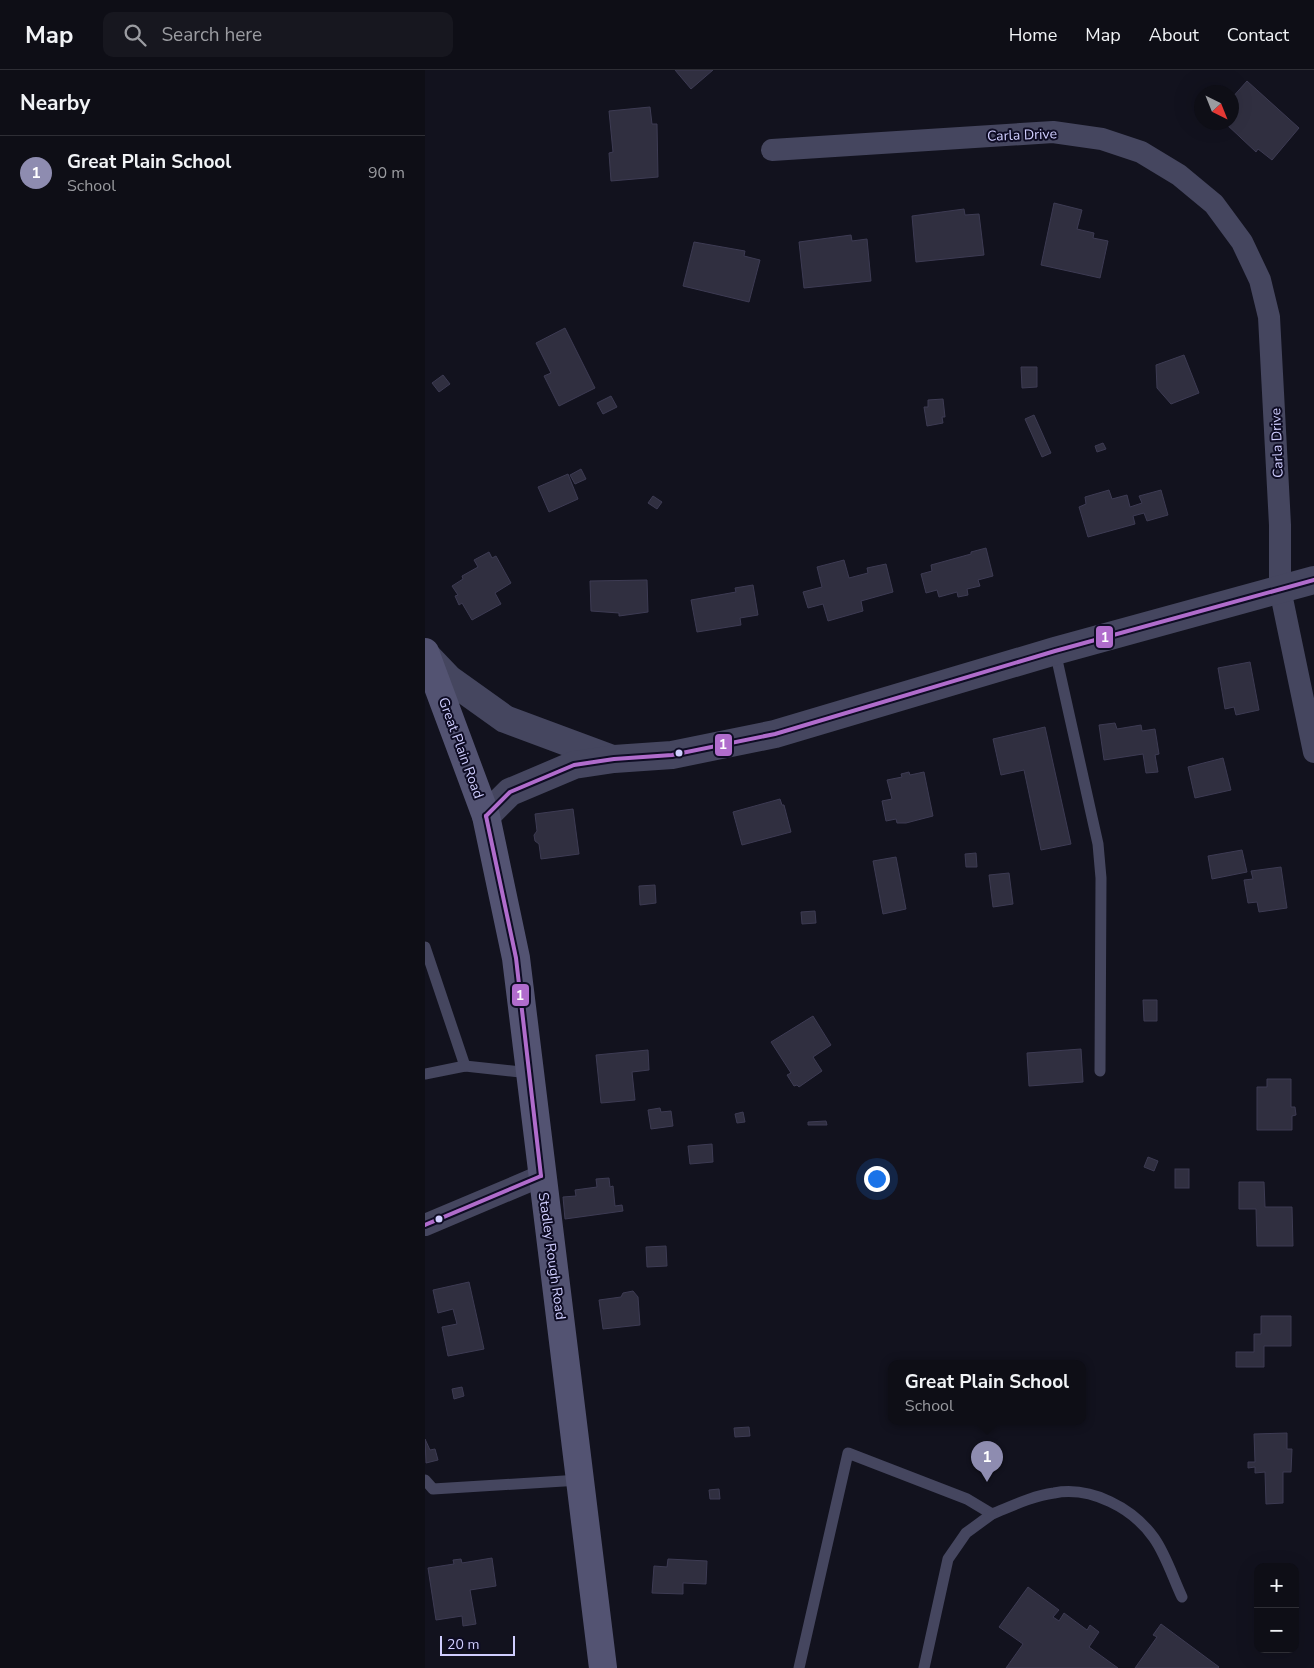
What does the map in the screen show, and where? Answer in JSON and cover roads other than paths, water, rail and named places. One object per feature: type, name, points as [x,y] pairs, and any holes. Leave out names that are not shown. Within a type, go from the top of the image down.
[{"type":"main road","name":"Great Plain Road","points":[[426,654],[486,816]]},
{"type":"main road","name":"Stadley Rough Road","points":[[486,816],[516,958],[541,1176],[603,1668]]},
{"type":"street","name":"Carla Drive","points":[[772,150],[1053,132],[1101,140],[1141,152],[1179,175],[1214,204],[1242,242],[1260,280],[1269,317],[1278,478],[1280,589],[1314,752]]},
{"type":"street","name":"Great Plain Road","points":[[486,816],[510,792],[574,765],[614,759],[672,755],[775,734],[1055,652],[1314,580]]},
{"type":"street","name":"Great Plain Road","points":[[426,654],[449,679],[505,719],[614,759]]},
{"type":"street","points":[[425,1225],[541,1176]]},
{"type":"lane","points":[[1055,652],[1098,844],[1101,878],[1100,1071]]},
{"type":"lane","points":[[425,947],[465,1066]]},
{"type":"lane","points":[[425,1074],[465,1066],[530,1073]]},
{"type":"lane","points":[[799,1668],[848,1453],[967,1499],[992,1514]]},
{"type":"lane","points":[[425,1480],[433,1489],[580,1480]]},
{"type":"lane","points":[[924,1668],[948,1560],[966,1533],[992,1514],[1029,1499],[1055,1492],[1083,1492],[1113,1503],[1134,1516],[1155,1539],[1182,1597]]},
{"type":"place","name":"Great Plain School","points":[[987,1482]]}]
